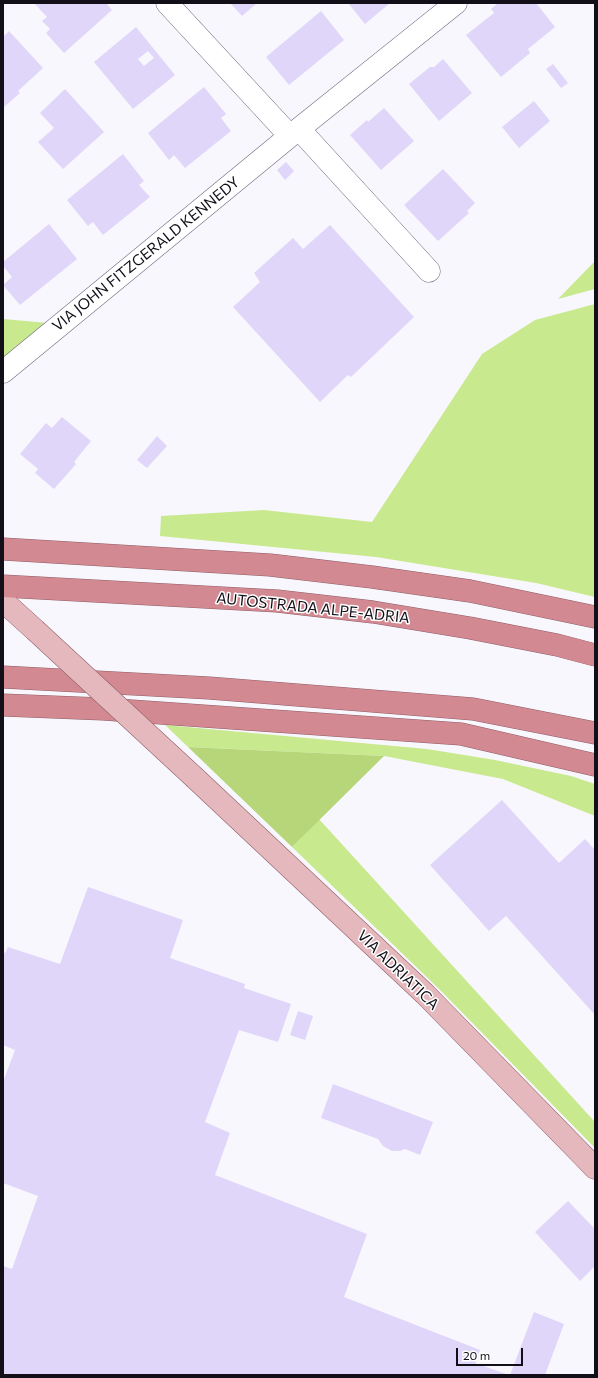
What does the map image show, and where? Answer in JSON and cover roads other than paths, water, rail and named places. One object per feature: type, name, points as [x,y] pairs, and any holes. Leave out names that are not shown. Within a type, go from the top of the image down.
[{"type":"highway","points":[[3,549],[270,565],[372,577],[470,591],[595,617]]},
{"type":"highway","name":"AUTOSTRADA ALPE-ADRIA","points":[[3,586],[277,601],[373,612],[557,644],[595,655]]},
{"type":"highway","points":[[3,677],[209,688],[473,709],[595,733]]},
{"type":"highway","points":[[3,705],[111,710],[461,734],[595,765]]},
{"type":"main road","name":"VIA ADRIATICA","points":[[3,600],[425,994],[595,1168]]},
{"type":"street","points":[[167,3],[429,271]]},
{"type":"street","name":"VIA JOHN FITZGERALD KENNEDY","points":[[3,372],[449,5]]}]
